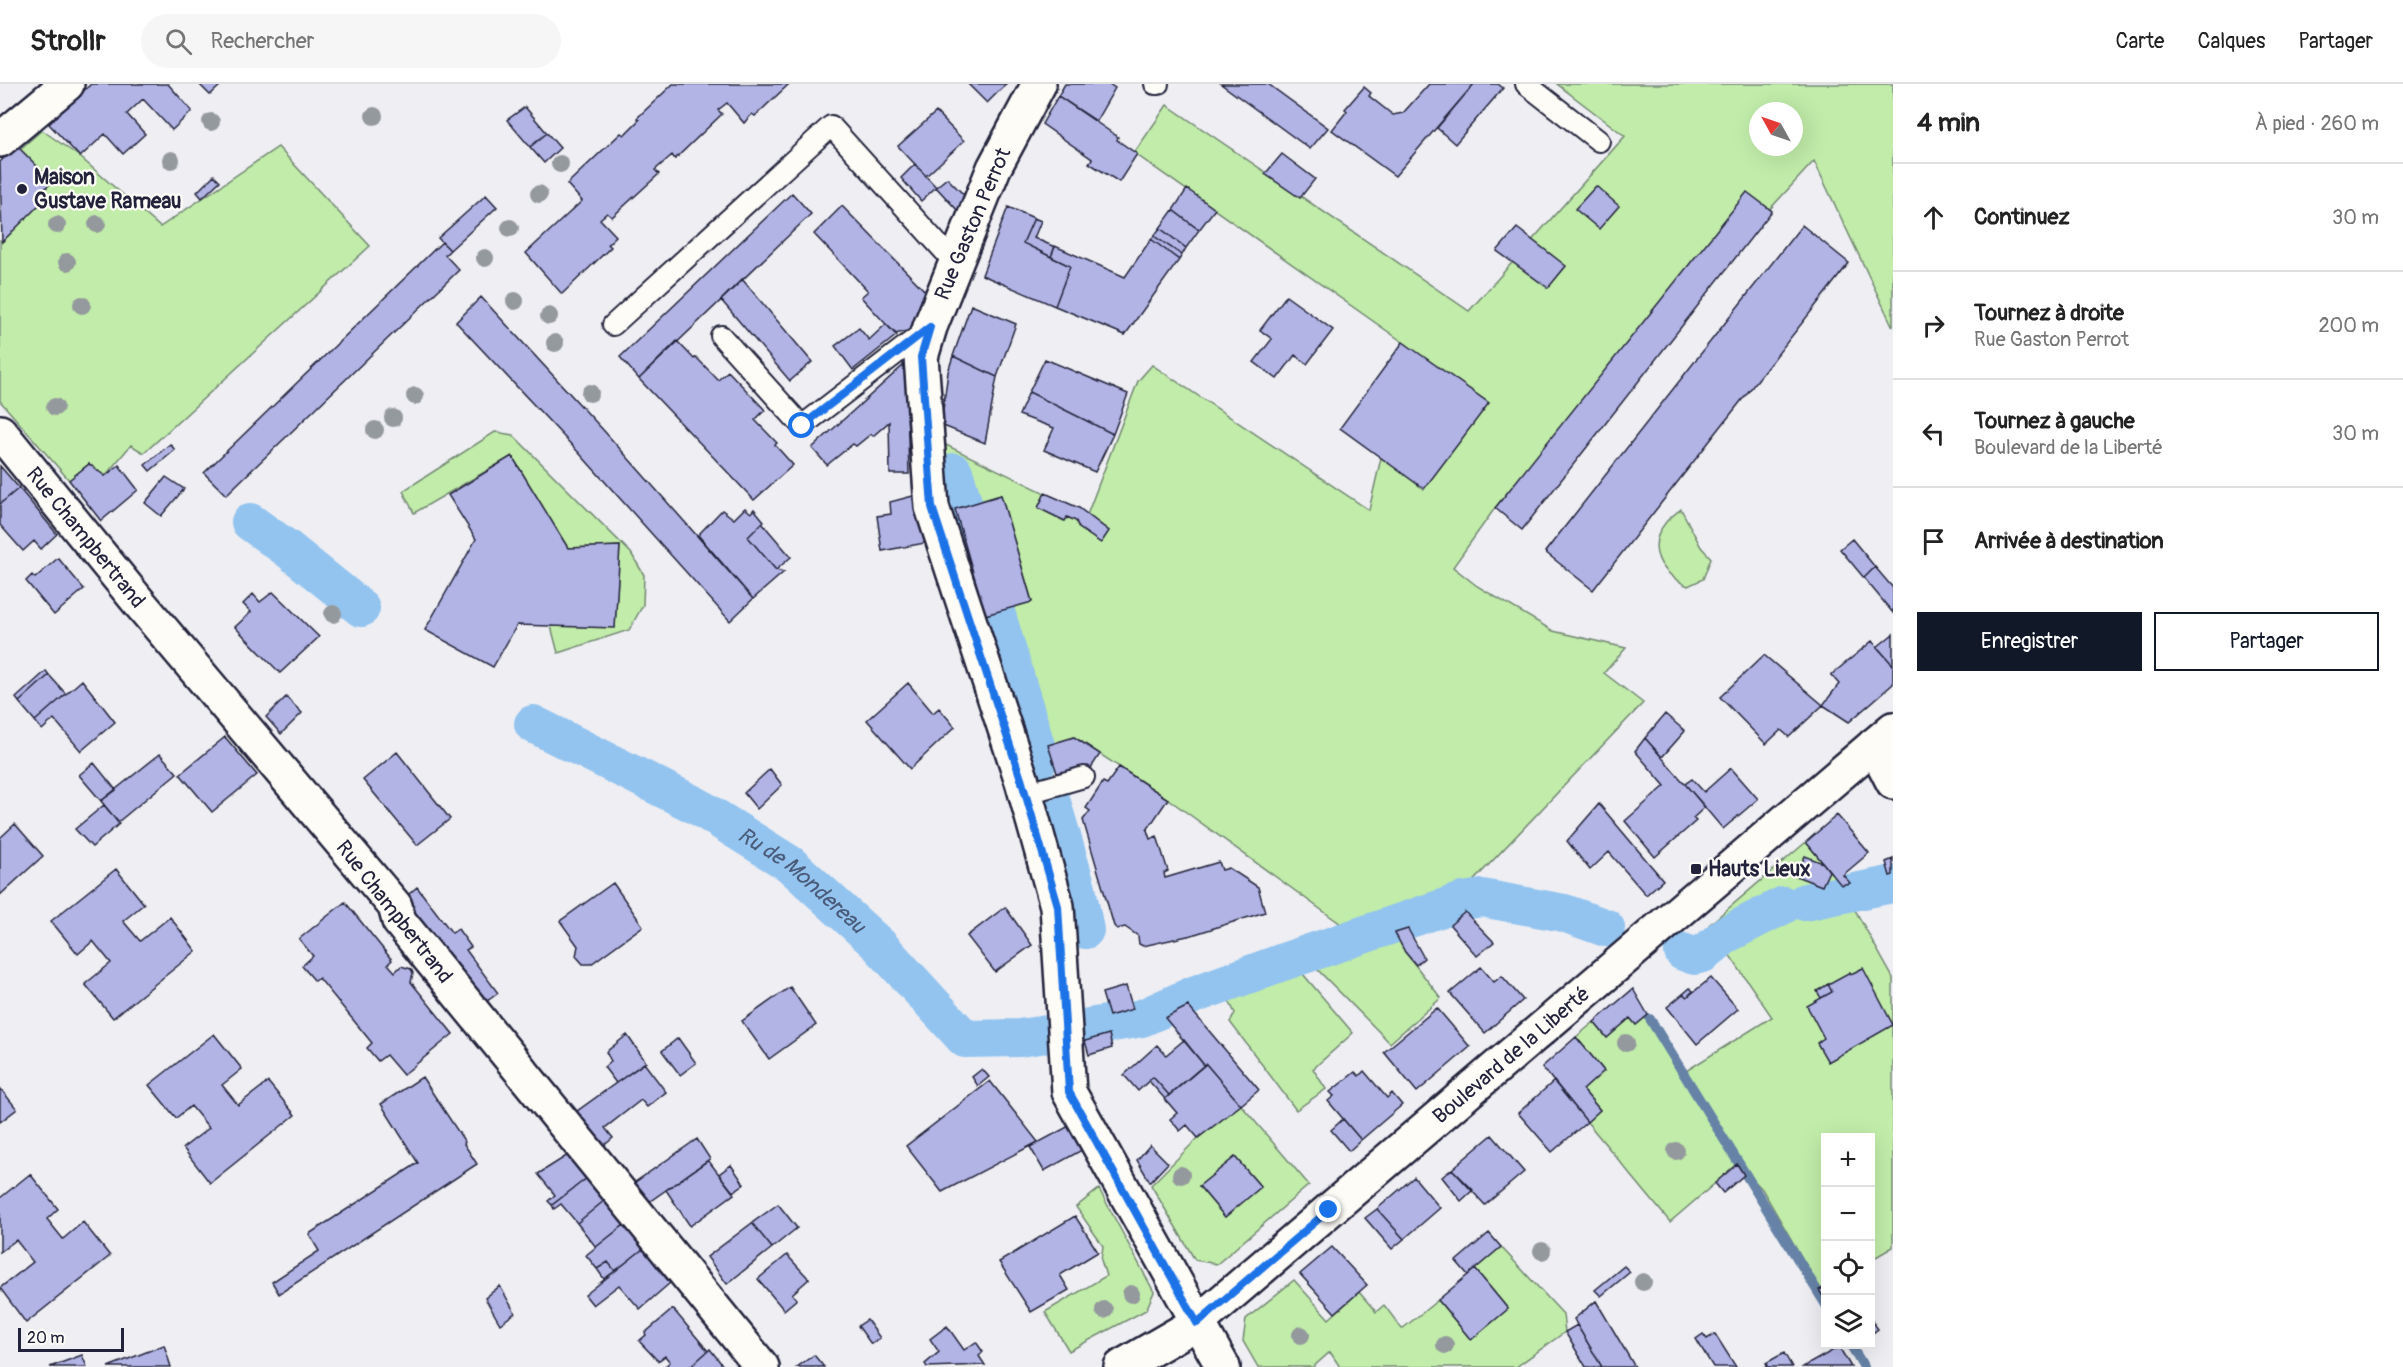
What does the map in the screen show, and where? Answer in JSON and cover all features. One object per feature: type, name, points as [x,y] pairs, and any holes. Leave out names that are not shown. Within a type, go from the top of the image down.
[{"type":"street","points":[[0,140],[67,84]]},
{"type":"street","name":"Rue Gaston Perrot","points":[[1039,84],[994,168],[930,327],[921,357],[932,507],[1025,794],[1058,906],[1069,1092],[1223,1367]]},
{"type":"street","name":"Rue Champbertrand","points":[[0,432],[136,600],[395,906],[399,921],[762,1367]]},
{"type":"street","points":[[1883,737],[1893,782]]},
{"type":"street","name":"Boulevard de la Liberté","points":[[1121,1367],[1197,1323],[1883,737]]},
{"type":"lane","points":[[1526,84],[1599,141]]},
{"type":"lane","points":[[613,325],[831,126],[956,264]]},
{"type":"lane","points":[[721,336],[802,426],[930,327]]},
{"type":"lane","points":[[1025,794],[1084,777]]},
{"type":"green space","points":[[1557,84],[1893,84],[1893,327],[1814,161],[1495,508],[1453,567],[1477,586],[1553,631],[1626,648],[1604,673],[1643,703],[1457,898],[1352,932],[1168,799],[1074,737],[1048,745],[1008,608],[1032,601],[1001,495],[973,503],[966,479],[943,468],[940,442],[1045,493],[1038,508],[1064,521],[1067,517],[1076,521],[1079,528],[1101,543],[1109,531],[1087,515],[1138,381],[1152,365],[1369,510],[1407,345],[1134,153],[1167,105],[1469,311],[1625,136]]},
{"type":"green space","points":[[42,130],[80,157],[160,227],[278,147],[370,246],[144,453],[131,445],[105,476],[89,464],[69,480],[0,401],[0,240],[2,241],[42,201],[38,196],[52,182],[20,149]]},
{"type":"green space","points":[[495,432],[513,435],[631,553],[644,575],[643,605],[629,630],[558,653],[551,626],[615,627],[620,546],[568,548],[512,456],[414,513],[403,491]]},
{"type":"green space","points":[[1681,509],[1701,547],[1711,558],[1703,579],[1688,586],[1670,575],[1659,560],[1656,551],[1660,532],[1668,520]]},
{"type":"green space","points":[[1806,842],[1841,885],[1893,978],[1893,1247],[1875,1258],[1875,1133],[1821,1133],[1820,1289],[1762,1189],[1745,1171],[1740,1162],[1670,1222],[1587,1122],[1600,1110],[1583,1090],[1604,1071],[1576,1037],[1594,1022],[1607,1038],[1630,1018],[1636,1025],[1648,1015],[1686,1071],[1772,1017],[1709,925]]},
{"type":"green space","points":[[1395,933],[1405,952],[1441,998],[1390,1043],[1309,961]]},
{"type":"green space","points":[[1297,967],[1353,1033],[1313,1069],[1326,1089],[1296,1110],[1230,1022],[1235,1013],[1227,997]]},
{"type":"green space","points":[[1241,1105],[1309,1185],[1217,1264],[1195,1260],[1151,1185],[1198,1138]],"holes":[[[1235,1157],[1261,1187],[1225,1217],[1199,1186]]]},
{"type":"green space","points":[[1099,1189],[1154,1292],[1146,1310],[1069,1351],[1045,1312],[1106,1276],[1101,1260],[1103,1246],[1076,1207]]},
{"type":"green space","points":[[1501,1247],[1563,1314],[1565,1332],[1516,1367],[1340,1367],[1330,1352],[1313,1367],[1258,1367],[1243,1341],[1246,1319],[1294,1280],[1329,1319],[1359,1292],[1376,1312],[1384,1305],[1402,1329],[1438,1300],[1471,1340],[1508,1309],[1475,1269]]},
{"type":"building","points":[[91,84],[168,84],[192,111],[172,130],[143,99],[127,114],[145,134],[123,154],[105,134],[80,157],[49,124]]},
{"type":"building","points":[[199,84],[221,84],[221,85],[210,95]]},
{"type":"building","points":[[673,84],[789,84],[755,116],[752,114],[744,123],[727,103],[718,110],[722,114],[675,159],[672,155],[655,170],[659,174],[612,217],[607,213],[600,219],[616,236],[608,244],[611,247],[562,294],[526,253],[582,201],[567,184],[621,133],[624,135],[639,120],[637,118]]},
{"type":"building","points":[[968,84],[1006,84],[987,103]]},
{"type":"building","points":[[1065,84],[1109,84],[1115,88],[1096,121],[1058,96]]},
{"type":"building","points":[[1221,84],[1268,84],[1328,128],[1310,149]]},
{"type":"building","points":[[1429,84],[1474,84],[1395,176],[1332,130],[1347,111],[1345,109],[1364,87],[1371,93],[1369,96],[1393,115],[1403,113]]},
{"type":"building","points":[[1474,84],[1498,84],[1503,88],[1455,144],[1437,128]]},
{"type":"building","points":[[1058,96],[1118,137],[1117,140],[1137,154],[1119,182],[1089,163],[1092,159],[1042,124]]},
{"type":"building","points":[[525,107],[547,133],[530,147],[507,120]]},
{"type":"building","points":[[936,112],[964,141],[926,176],[898,146]]},
{"type":"building","points":[[547,133],[560,148],[544,163],[530,147]]},
{"type":"building","name":"Maison Gustave Rameau","points":[[16,145],[52,181],[38,196],[43,201],[2,242],[0,162]]},
{"type":"building","points":[[1282,154],[1315,179],[1300,198],[1265,174]]},
{"type":"building","points":[[915,164],[936,187],[921,201],[901,178]]},
{"type":"building","points":[[214,175],[220,181],[202,198],[197,192]]},
{"type":"building","points":[[947,178],[965,196],[959,212],[936,187]]},
{"type":"building","points":[[1596,186],[1619,206],[1599,229],[1575,209]]},
{"type":"building","points":[[1187,189],[1215,209],[1199,230],[1173,210]]},
{"type":"building","points":[[1747,192],[1772,211],[1522,530],[1495,508]]},
{"type":"building","points":[[792,193],[811,214],[639,379],[620,357]]},
{"type":"building","points":[[486,195],[497,207],[450,250],[438,238]]},
{"type":"building","points":[[842,206],[927,293],[916,329],[895,334],[861,297],[868,291],[814,234]]},
{"type":"building","points":[[1008,207],[1034,218],[1023,243],[1070,266],[1055,306],[982,275]]},
{"type":"building","points":[[1173,210],[1199,230],[1186,248],[1160,228]]},
{"type":"building","points":[[1034,218],[1041,221],[1034,238],[1055,247],[1051,257],[1023,243]]},
{"type":"building","points":[[1802,225],[1849,263],[1593,590],[1545,552]]},
{"type":"building","points":[[1160,228],[1186,248],[1182,255],[1154,236]]},
{"type":"building","points":[[1517,228],[1566,266],[1548,288],[1497,251]]},
{"type":"building","points":[[1154,236],[1182,255],[1179,260],[1151,239]]},
{"type":"building","points":[[1151,239],[1179,260],[1125,335],[1055,306],[1070,266],[1051,257],[1055,246],[1125,277]]},
{"type":"building","points":[[442,242],[450,250],[445,255],[459,270],[226,495],[204,473]]},
{"type":"building","points":[[742,279],[812,362],[790,381],[721,300]]},
{"type":"building","points":[[1286,296],[1333,330],[1307,364],[1295,355],[1277,379],[1254,362],[1272,339],[1260,330]]},
{"type":"building","points":[[481,297],[753,599],[730,621],[580,454],[456,322]]},
{"type":"building","points":[[971,305],[1016,324],[997,377],[953,356]]},
{"type":"building","points":[[886,324],[897,335],[853,370],[835,346],[859,328],[869,340]]},
{"type":"building","points":[[677,341],[718,380],[728,371],[765,410],[755,420],[777,443],[775,445],[793,465],[754,500],[639,379]]},
{"type":"building","points":[[1403,342],[1489,403],[1424,489],[1340,428]]},
{"type":"building","points":[[953,356],[997,377],[985,443],[941,425],[948,372]]},
{"type":"building","points":[[1045,359],[1128,394],[1113,434],[1029,392]]},
{"type":"building","points":[[906,363],[909,474],[890,474],[889,422],[873,436],[871,434],[856,446],[853,444],[827,465],[812,448]]},
{"type":"building","points":[[1029,392],[1113,434],[1095,472],[1044,450],[1054,428],[1019,415]]},
{"type":"building","points":[[170,444],[175,450],[150,471],[145,465]]},
{"type":"building","points":[[512,456],[568,548],[620,546],[615,628],[517,625],[493,667],[425,630],[476,539],[448,495]]},
{"type":"building","points":[[89,464],[105,476],[119,465],[138,490],[101,521],[69,480]]},
{"type":"building","points":[[0,466],[19,488],[0,504]]},
{"type":"building","points":[[166,477],[184,489],[161,516],[145,503]]},
{"type":"building","points":[[19,488],[57,534],[41,549],[34,541],[23,551],[0,525],[0,504]]},
{"type":"building","points":[[1045,493],[1079,508],[1109,531],[1101,543],[1079,528],[1076,521],[1067,517],[1065,521],[1038,508]]},
{"type":"building","points":[[1001,495],[1032,602],[985,615],[955,509]]},
{"type":"building","points":[[913,496],[925,543],[882,551],[877,516],[891,514],[890,502]]},
{"type":"building","points":[[745,508],[751,513],[754,509],[764,521],[748,537],[776,570],[784,572],[753,599],[698,535],[722,510],[734,519]]},
{"type":"building","points":[[762,523],[791,557],[776,570],[748,537]]},
{"type":"building","points":[[1852,539],[1875,567],[1864,578],[1840,549]]},
{"type":"building","points":[[58,558],[84,589],[54,615],[26,581],[32,575],[35,578]]},
{"type":"building","points":[[1875,567],[1893,588],[1893,613],[1864,578]]},
{"type":"building","points":[[273,592],[319,637],[280,673],[235,627],[251,612],[243,604],[253,594],[260,602]]},
{"type":"building","points":[[1893,634],[1893,665],[1877,647]]},
{"type":"building","points":[[1872,641],[1893,665],[1893,684],[1849,722],[1823,705],[1839,684],[1831,675]]},
{"type":"building","points":[[1764,655],[1823,705],[1789,737],[1781,730],[1766,744],[1720,697]]},
{"type":"building","points":[[46,671],[49,675],[19,702],[16,698]]},
{"type":"building","points":[[49,675],[66,694],[35,721],[19,702]]},
{"type":"building","points":[[82,680],[115,722],[81,751],[54,719],[42,730],[35,721]]},
{"type":"building","points":[[908,683],[933,713],[939,708],[955,727],[910,769],[867,720]]},
{"type":"building","points":[[286,697],[302,713],[281,734],[266,717]]},
{"type":"building","points":[[1665,714],[1685,731],[1662,757],[1645,738]]},
{"type":"building","points":[[225,737],[257,775],[212,812],[180,774]]},
{"type":"building","points":[[1074,737],[1100,754],[1091,768],[1088,766],[1058,776],[1048,745]]},
{"type":"building","points":[[1645,738],[1705,807],[1693,818],[1696,821],[1655,857],[1625,821],[1665,786],[1635,751]]},
{"type":"building","points":[[397,752],[450,819],[417,845],[363,780]]},
{"type":"building","points":[[160,754],[177,773],[118,822],[101,801]]},
{"type":"building","points":[[94,763],[116,790],[101,801],[79,775]]},
{"type":"building","points":[[1119,767],[1168,799],[1147,830],[1150,839],[1157,836],[1168,871],[1164,873],[1165,878],[1219,862],[1222,870],[1229,868],[1258,887],[1265,912],[1192,935],[1143,946],[1139,944],[1138,936],[1125,927],[1117,929],[1114,926],[1083,820],[1090,811],[1086,808],[1103,782],[1107,784]]},
{"type":"building","points":[[1731,768],[1758,799],[1723,829],[1685,784],[1692,779],[1704,792]]},
{"type":"building","points":[[770,769],[782,785],[757,809],[744,793]]},
{"type":"building","points":[[1599,804],[1663,880],[1646,895],[1609,852],[1590,870],[1567,841]]},
{"type":"building","points":[[104,805],[119,824],[92,847],[75,829]]},
{"type":"building","points":[[1837,815],[1869,853],[1843,875],[1850,883],[1841,885],[1806,842]]},
{"type":"building","points":[[15,824],[43,856],[0,895],[0,838]]},
{"type":"building","points":[[1805,856],[1823,863],[1829,871],[1822,886],[1796,876]]},
{"type":"building","points":[[1893,859],[1893,875],[1890,876],[1886,862]]},
{"type":"building","points":[[116,869],[144,904],[123,921],[140,941],[170,917],[196,951],[113,1018],[85,984],[111,963],[93,941],[78,954],[51,921]]},
{"type":"building","points":[[613,883],[643,926],[591,964],[583,964],[576,956],[578,946],[560,921]]},
{"type":"building","points":[[417,887],[452,933],[458,929],[471,947],[466,950],[498,993],[483,1004],[402,900]]},
{"type":"building","points":[[345,902],[392,960],[388,964],[395,972],[401,966],[411,969],[413,973],[411,982],[453,1034],[403,1075],[386,1055],[378,1061],[367,1048],[372,1043],[319,978],[315,981],[302,966],[313,956],[299,939]]},
{"type":"building","points":[[1005,907],[1032,945],[995,972],[967,936]]},
{"type":"building","points":[[1465,912],[1494,942],[1477,956],[1450,925]]},
{"type":"building","points":[[1408,929],[1424,958],[1416,965],[1405,952],[1395,933]]},
{"type":"building","points":[[1481,967],[1494,982],[1502,976],[1523,1000],[1485,1033],[1450,993]]},
{"type":"building","points":[[1863,968],[1893,1025],[1828,1062],[1817,1043],[1824,1038],[1807,1006],[1832,992],[1828,984]]},
{"type":"building","points":[[1711,978],[1738,1009],[1697,1044],[1667,1007],[1683,994],[1687,997]]},
{"type":"building","points":[[1828,984],[1832,992],[1821,998],[1817,991]]},
{"type":"building","points":[[1126,986],[1133,1009],[1109,1016],[1102,993]]},
{"type":"building","points":[[790,987],[816,1025],[769,1059],[742,1021]]},
{"type":"building","points":[[1690,988],[1693,991],[1687,997],[1683,994]]},
{"type":"building","points":[[1633,989],[1648,1015],[1636,1025],[1630,1018],[1607,1038],[1594,1022]]},
{"type":"building","points":[[1188,1006],[1259,1090],[1241,1105],[1165,1018]]},
{"type":"building","points":[[1437,1008],[1470,1047],[1417,1092],[1384,1052]]},
{"type":"building","points":[[214,1034],[242,1069],[222,1085],[238,1105],[268,1082],[295,1115],[210,1183],[183,1148],[209,1128],[191,1106],[176,1118],[149,1085]]},
{"type":"building","points":[[1109,1034],[1112,1048],[1089,1055],[1085,1041]]},
{"type":"building","points":[[627,1035],[646,1062],[616,1083],[604,1067],[611,1061],[606,1052]]},
{"type":"building","points":[[1576,1037],[1604,1071],[1583,1090],[1600,1110],[1587,1122],[1542,1067]]},
{"type":"building","points":[[678,1038],[696,1063],[680,1075],[662,1051]]},
{"type":"building","points":[[1184,1040],[1204,1065],[1169,1095],[1153,1077],[1138,1091],[1124,1075],[1157,1045],[1166,1055]]},
{"type":"building","points":[[644,1063],[666,1092],[647,1107],[641,1100],[605,1128],[613,1138],[601,1148],[573,1114]]},
{"type":"building","points":[[1206,1064],[1241,1105],[1198,1138],[1187,1125],[1180,1131],[1170,1119],[1177,1113],[1165,1099]]},
{"type":"building","points":[[982,1069],[989,1077],[978,1086],[972,1077]]},
{"type":"building","points":[[1364,1071],[1387,1098],[1392,1093],[1402,1105],[1361,1140],[1328,1101],[1334,1096],[1330,1092],[1355,1072],[1359,1076]]},
{"type":"building","points":[[422,1077],[477,1164],[279,1294],[272,1282],[319,1251],[309,1234],[418,1163],[381,1104]]},
{"type":"building","points":[[1153,1077],[1169,1095],[1165,1099],[1149,1081]]},
{"type":"building","points":[[990,1081],[1038,1142],[942,1192],[906,1146]]},
{"type":"building","points":[[1554,1081],[1587,1122],[1552,1152],[1518,1113]]},
{"type":"building","points":[[0,1088],[17,1109],[0,1122]]},
{"type":"building","points":[[1343,1119],[1361,1140],[1349,1151],[1331,1130]]},
{"type":"building","points":[[1071,1125],[1082,1150],[1044,1171],[1030,1147]]},
{"type":"building","points":[[1492,1135],[1524,1172],[1485,1205],[1452,1169]]},
{"type":"building","points":[[697,1139],[710,1159],[646,1204],[631,1185]]},
{"type":"building","points":[[1150,1145],[1168,1163],[1150,1182],[1137,1160]]},
{"type":"building","points":[[568,1155],[587,1178],[552,1205],[548,1201],[555,1195],[538,1174]]},
{"type":"building","points":[[1235,1157],[1261,1187],[1225,1217],[1199,1186]]},
{"type":"building","points":[[708,1160],[734,1194],[690,1226],[666,1190]]},
{"type":"building","points":[[1737,1164],[1744,1175],[1723,1193],[1715,1183]]},
{"type":"building","points":[[731,1165],[744,1184],[733,1192],[719,1174]]},
{"type":"building","points":[[1452,1169],[1473,1190],[1461,1201],[1442,1177]]},
{"type":"building","points":[[30,1174],[58,1209],[47,1219],[63,1239],[83,1222],[110,1256],[26,1323],[0,1288],[33,1262],[16,1240],[0,1252],[0,1198]]},
{"type":"building","points":[[1414,1177],[1440,1208],[1404,1239],[1377,1209]]},
{"type":"building","points":[[587,1178],[605,1200],[577,1223],[561,1204],[554,1209],[552,1205]]},
{"type":"building","points":[[605,1200],[624,1225],[596,1247],[577,1223]]},
{"type":"building","points":[[778,1204],[797,1228],[772,1248],[752,1223]]},
{"type":"building","points":[[1377,1209],[1404,1239],[1392,1249],[1365,1218]]},
{"type":"building","points":[[1075,1216],[1098,1252],[1060,1275],[1069,1290],[1031,1312],[999,1262]]},
{"type":"building","points":[[752,1223],[772,1248],[727,1284],[707,1257]]},
{"type":"building","points":[[624,1225],[643,1249],[615,1271],[608,1262],[597,1269],[586,1255]]},
{"type":"building","points":[[1489,1233],[1501,1247],[1468,1275],[1456,1261]]},
{"type":"building","points":[[1332,1247],[1367,1285],[1335,1313],[1300,1274]]},
{"type":"building","points":[[643,1249],[670,1283],[640,1309],[619,1285],[593,1305],[585,1295]]},
{"type":"building","points":[[787,1255],[809,1279],[792,1294],[797,1299],[784,1310],[758,1279]]},
{"type":"building","points":[[608,1262],[615,1271],[604,1279],[597,1269]]},
{"type":"building","points":[[1624,1266],[1630,1272],[1601,1296],[1595,1290]]},
{"type":"building","points":[[1475,1269],[1508,1309],[1471,1340],[1438,1300]]},
{"type":"building","points":[[500,1286],[515,1313],[500,1324],[485,1298]]},
{"type":"building","points":[[1596,1301],[1635,1367],[1602,1367],[1577,1325],[1574,1319]]},
{"type":"building","points":[[673,1309],[708,1351],[690,1367],[664,1367],[670,1362],[665,1356],[658,1361],[639,1341]]},
{"type":"building","points":[[867,1320],[880,1338],[871,1344],[858,1326]]},
{"type":"building","points":[[1577,1325],[1602,1367],[1586,1367],[1565,1332]]},
{"type":"building","points":[[947,1326],[964,1350],[976,1342],[983,1352],[979,1356],[985,1365],[927,1367],[925,1364],[939,1352],[930,1339]]},
{"type":"building","points":[[1703,1334],[1707,1339],[1715,1334],[1736,1367],[1713,1367],[1696,1339]]},
{"type":"building","points":[[164,1345],[171,1367],[108,1367]]},
{"type":"building","points":[[710,1349],[724,1367],[690,1367],[708,1351]]},
{"type":"building","points":[[1835,1349],[1840,1349],[1851,1367],[1803,1367]]},
{"type":"building","points":[[1784,1353],[1792,1367],[1765,1367],[1768,1365],[1766,1363]]},
{"type":"building","points":[[82,1355],[87,1367],[50,1367]]},
{"type":"building","points":[[814,1355],[824,1367],[797,1367]]},
{"type":"waterway","name":"Ru de Mondereau","points":[[954,472],[1040,759]]},
{"type":"waterway","name":"Ru de Mondereau","points":[[250,522],[361,608]]},
{"type":"waterway","name":"Ru de Mondereau","points":[[533,724],[697,806],[790,864],[879,945],[965,1039],[1019,1038],[1047,1034]]},
{"type":"waterway","name":"Ru de Mondereau","points":[[1051,799],[1077,888],[1085,930]]},
{"type":"waterway","points":[[1805,902],[1893,884]]},
{"type":"waterway","points":[[1089,1027],[1142,1018],[1193,995],[1283,962],[1463,901],[1482,898],[1564,913],[1606,928]]},
{"type":"waterway","points":[[1683,952],[1694,956],[1703,954],[1727,934],[1784,905]]},
{"type":"waterway","points":[[1650,1019],[1821,1297]]},
{"type":"waterway","points":[[1853,1349],[1864,1367]]},
{"type":"place","name":"Maison Gustave Rameau","points":[[22,189]]},
{"type":"place","name":"Hauts Lieux","points":[[1696,869]]},
{"type":"route","points":[[802,426],[930,327],[921,357],[932,507],[1022,782],[1058,906],[1063,1025],[1069,1092],[1197,1323],[1329,1210]]}]
